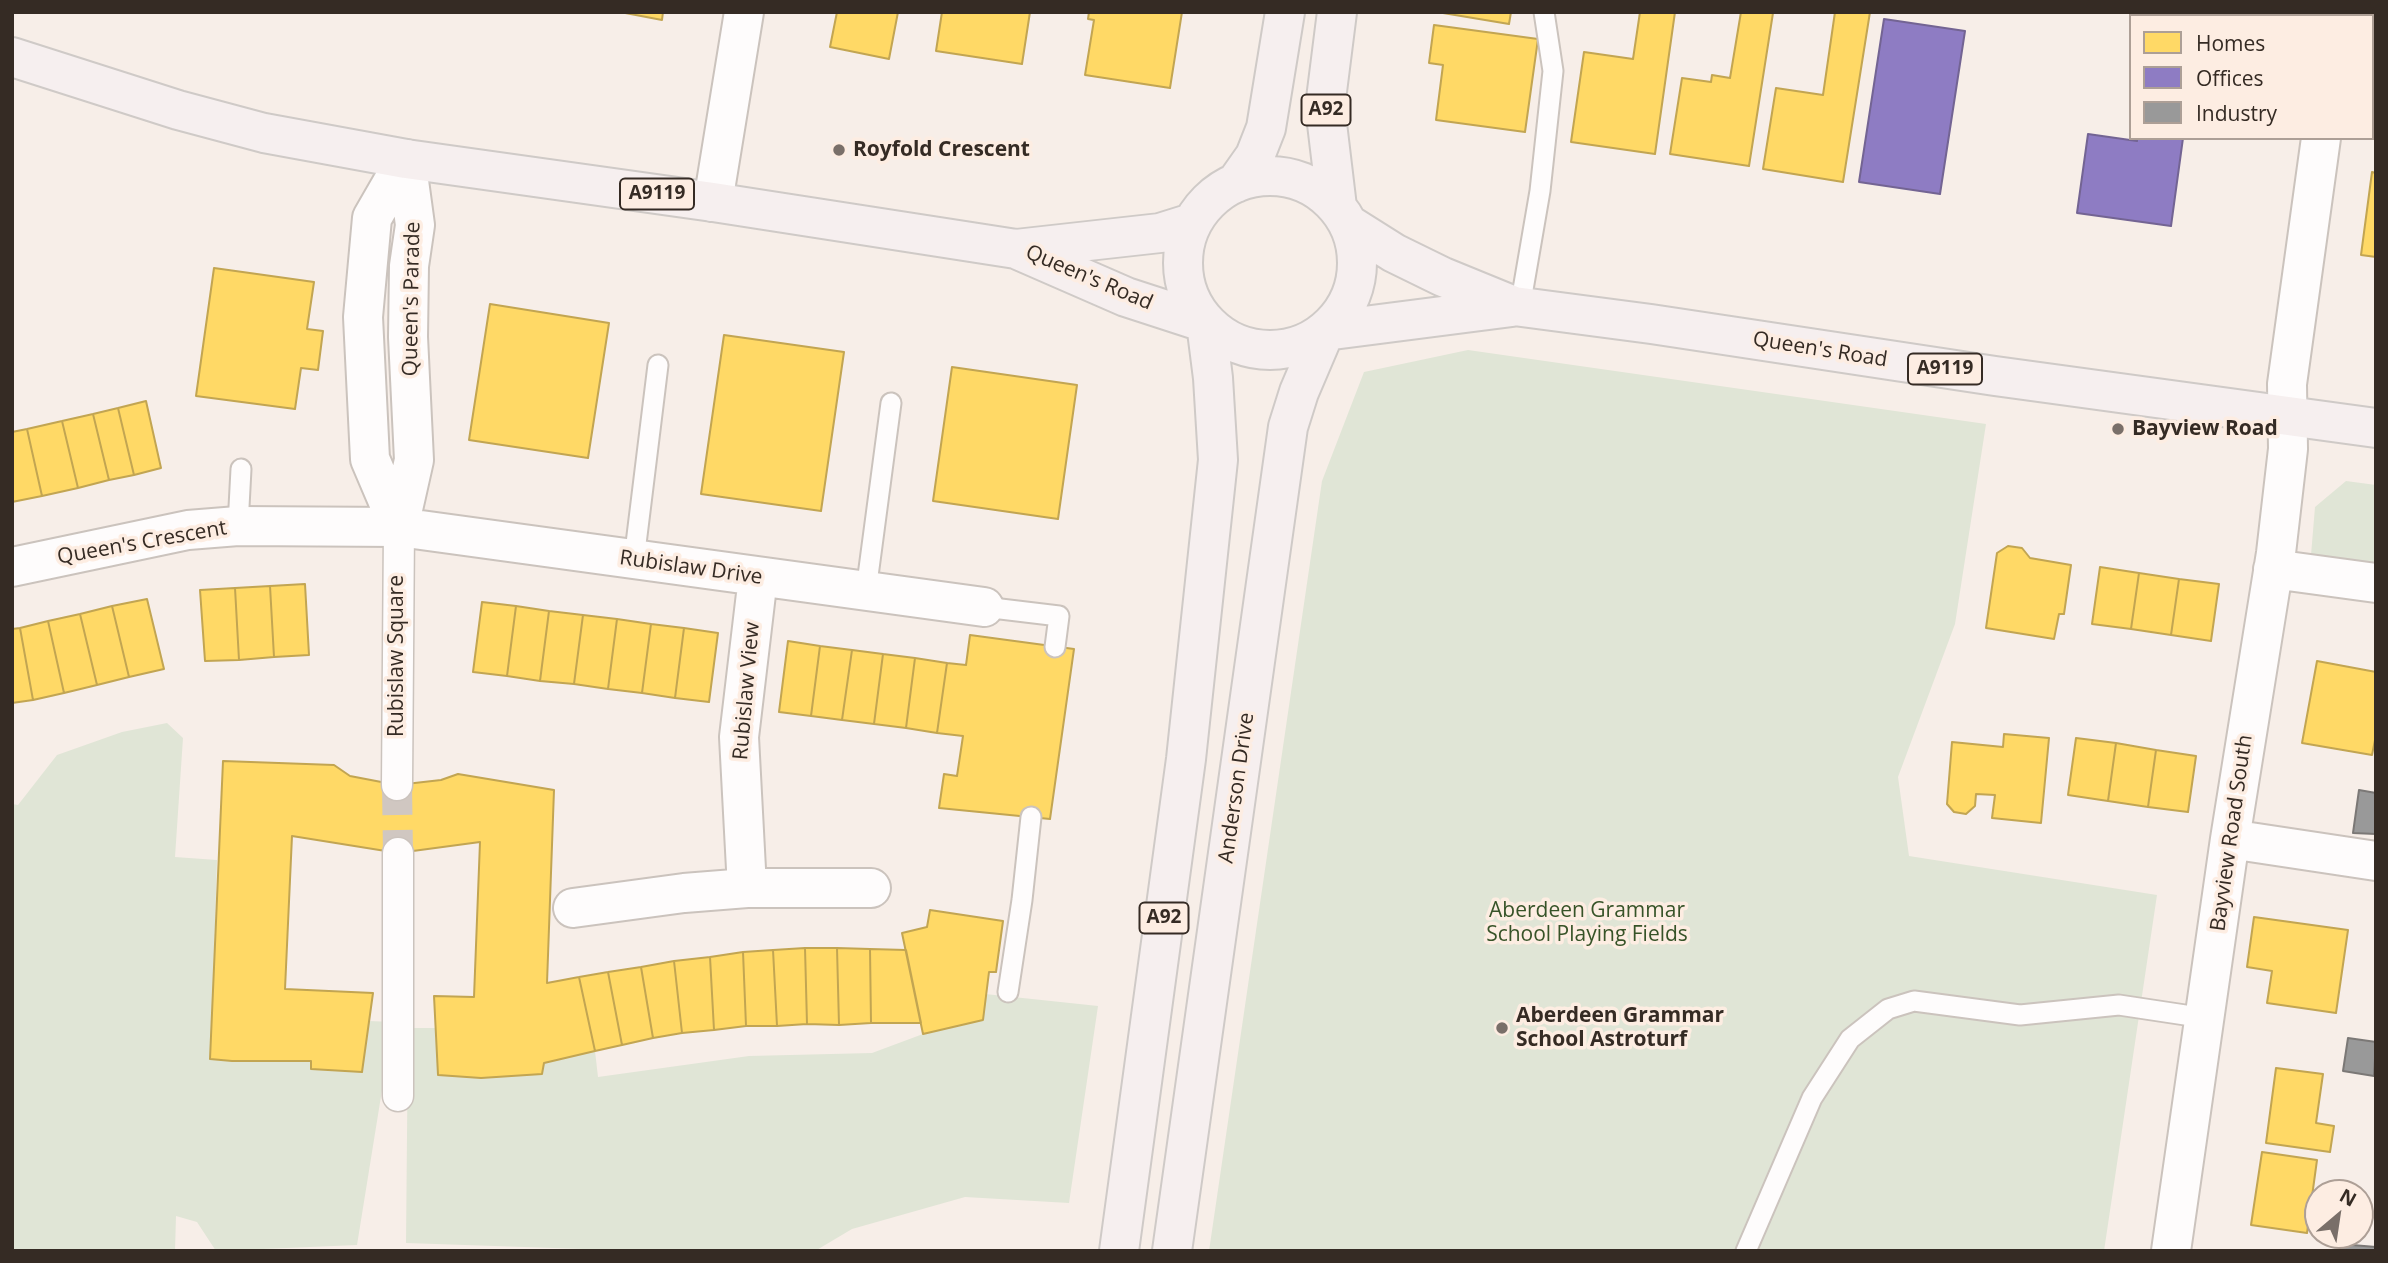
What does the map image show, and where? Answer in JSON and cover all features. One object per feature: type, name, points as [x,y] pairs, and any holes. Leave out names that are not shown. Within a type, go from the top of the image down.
[{"type":"main road","name":"A92","points":[[1236,183],[1255,156],[1266,128],[1285,12]]},
{"type":"main road","name":"A92","points":[[1337,12],[1325,107],[1342,216],[1355,246],[1357,270],[1352,293],[1341,313],[1325,331],[1303,344],[1278,350],[1252,348],[1227,339],[1206,323],[1191,300],[1183,275],[1184,248],[1192,223],[1215,195],[1236,183],[1263,176],[1290,178],[1316,189],[1342,216]]},
{"type":"main road","name":"A9119","points":[[12,57],[178,110],[252,129],[405,159],[713,202],[1016,249]]},
{"type":"main road","name":"Queen's Road","points":[[1342,216],[1394,253],[1443,277],[1517,307]]},
{"type":"main road","name":"Queen's Road","points":[[1016,249],[1160,233],[1192,223]]},
{"type":"main road","name":"Queen's Road","points":[[1016,249],[1126,297],[1206,323]]},
{"type":"main road","name":"Queen's Road","points":[[1325,331],[1517,307],[2376,428]]},
{"type":"main road","name":"A92","points":[[1119,1251],[1186,759],[1217,474],[1217,422],[1206,323]]},
{"type":"main road","name":"Anderson Drive","points":[[1172,1251],[1288,427],[1299,392],[1325,331]]},
{"type":"street","points":[[713,202],[744,12]]},
{"type":"street","points":[[2287,416],[2287,384],[2321,140]]},
{"type":"street","name":"Queen's Parade","points":[[399,527],[370,459],[363,317],[372,218],[405,159]]},
{"type":"street","name":"Bayview Road South","points":[[2171,1251],[2230,839],[2273,569],[2288,449],[2287,416]]},
{"type":"street","name":"Queen's Crescent","points":[[12,567],[188,530],[238,526],[399,527]]},
{"type":"street","name":"Rubislaw Drive","points":[[399,527],[984,607]]},
{"type":"street","name":"Rubislaw Square","points":[[397,785],[399,527]]},
{"type":"street","points":[[2273,569],[2376,583]]},
{"type":"street","name":"Rubislaw View","points":[[747,888],[739,737],[758,577]]},
{"type":"street","points":[[2230,839],[2376,861]]},
{"type":"street","points":[[398,853],[398,1096]]},
{"type":"street","points":[[573,908],[684,893],[747,888],[871,888]]},
{"type":"lane","points":[[1517,307],[1540,191],[1553,72],[1544,12]]},
{"type":"lane","points":[[634,560],[658,365]]},
{"type":"lane","points":[[866,591],[891,403]]},
{"type":"lane","points":[[238,526],[240,469]]},
{"type":"lane","points":[[984,607],[1059,616],[1055,647]]},
{"type":"lane","points":[[1008,992],[1031,817]]},
{"type":"lane","points":[[1746,1251],[1812,1098],[1850,1039],[1888,1009],[1914,1001],[2020,1015],[2119,1005],[2204,1018]]},
{"type":"green space","name":"Aberdeen Grammar School Playing Fields","points":[[1468,350],[1986,424],[1955,624],[1898,777],[1909,856],[2157,895],[2104,1251],[1209,1251],[1322,481],[1364,372]]},
{"type":"green space","points":[[2346,481],[2376,485],[2376,564],[2311,555],[2315,507]]},
{"type":"green space","points":[[167,723],[183,738],[175,857],[217,860],[211,1058],[232,1061],[311,1061],[311,1069],[361,1072],[369,1021],[393,1022],[357,1245],[216,1251],[197,1222],[176,1216],[175,1251],[12,1251],[12,804],[18,805],[57,755],[122,732]]},
{"type":"green space","points":[[985,994],[1098,1006],[1069,1203],[965,1197],[852,1229],[815,1251],[642,1251],[406,1243],[408,1028],[435,1028],[438,1075],[481,1078],[542,1074],[544,1063],[595,1051],[598,1077],[749,1056],[872,1053],[923,1034],[982,1020]]},
{"type":"building: Homes","points":[[620,12],[663,12],[662,20]]},
{"type":"building: Homes","points":[[837,12],[898,12],[889,59],[830,47]]},
{"type":"building: Homes","points":[[942,12],[1030,12],[1022,64],[936,51]]},
{"type":"building: Homes","points":[[1089,12],[1182,12],[1170,88],[1085,75],[1094,20],[1088,19]]},
{"type":"building: Homes","points":[[1437,12],[1511,12],[1509,24]]},
{"type":"building: Homes","points":[[1640,12],[1675,12],[1655,154],[1571,142],[1584,52],[1633,59]]},
{"type":"building: Homes","points":[[1741,12],[1773,13],[1749,166],[1670,154],[1682,78],[1711,82],[1712,75],[1730,78]]},
{"type":"building: Homes","points":[[1835,12],[1870,12],[1843,182],[1763,169],[1776,88],[1823,95]]},
{"type":"building: Homes","points":[[1434,25],[1538,39],[1525,132],[1436,120],[1443,65],[1429,63]]},
{"type":"building: Homes","points":[[2372,172],[2376,173],[2376,257],[2361,255]]},
{"type":"building: Homes","points":[[214,268],[314,282],[307,329],[323,331],[318,370],[301,368],[295,409],[196,396]]},
{"type":"building: Homes","points":[[490,304],[609,323],[588,458],[469,440]]},
{"type":"building: Homes","points":[[724,335],[844,352],[821,511],[701,494]]},
{"type":"building: Homes","points":[[952,367],[1077,385],[1058,519],[933,501]]},
{"type":"building: Homes","points":[[146,401],[161,468],[134,475],[118,408]]},
{"type":"building: Homes","points":[[118,408],[134,475],[109,480],[93,414]]},
{"type":"building: Homes","points":[[93,414],[109,480],[78,488],[62,421]]},
{"type":"building: Homes","points":[[62,421],[78,488],[42,496],[27,429]]},
{"type":"building: Homes","points":[[27,429],[42,496],[12,502],[12,432]]},
{"type":"building: Homes","points":[[2008,546],[2022,548],[2030,558],[2071,565],[2064,614],[2059,614],[2054,639],[1986,628],[1997,553]]},
{"type":"building: Homes","points":[[2100,567],[2139,573],[2131,629],[2092,624]]},
{"type":"building: Homes","points":[[2139,573],[2179,579],[2171,635],[2131,629]]},
{"type":"building: Homes","points":[[2179,579],[2219,584],[2211,641],[2171,635]]},
{"type":"building: Homes","points":[[305,584],[309,655],[274,657],[270,586]]},
{"type":"building: Homes","points":[[270,586],[274,657],[239,660],[235,588]]},
{"type":"building: Homes","points":[[235,588],[239,660],[205,661],[200,590]]},
{"type":"building: Homes","points":[[147,599],[164,669],[129,677],[112,606]]},
{"type":"building: Homes","points":[[482,602],[516,606],[507,676],[473,672]]},
{"type":"building: Homes","points":[[112,606],[129,677],[97,685],[80,614]]},
{"type":"building: Homes","points":[[516,606],[549,611],[540,681],[507,676]]},
{"type":"building: Homes","points":[[549,611],[583,615],[574,684],[540,681]]},
{"type":"building: Homes","points":[[80,614],[97,685],[64,693],[48,621]]},
{"type":"building: Homes","points":[[583,615],[617,619],[608,689],[574,684]]},
{"type":"building: Homes","points":[[617,619],[651,624],[642,693],[608,689]]},
{"type":"building: Homes","points":[[48,621],[64,693],[33,700],[20,628]]},
{"type":"building: Homes","points":[[651,624],[684,628],[675,698],[642,693]]},
{"type":"building: Homes","points":[[20,628],[33,700],[12,703],[12,629]]},
{"type":"building: Homes","points":[[684,628],[718,633],[709,702],[675,698]]},
{"type":"building: Homes","points":[[970,635],[1074,649],[1050,819],[939,808],[944,774],[957,776],[963,736],[937,733],[947,663],[966,665]]},
{"type":"building: Homes","points":[[788,641],[820,646],[811,716],[779,712]]},
{"type":"building: Homes","points":[[820,646],[852,650],[842,720],[811,716]]},
{"type":"building: Homes","points":[[852,650],[883,654],[874,724],[842,720]]},
{"type":"building: Homes","points":[[883,654],[915,658],[906,728],[874,724]]},
{"type":"building: Homes","points":[[915,658],[947,663],[937,733],[906,728]]},
{"type":"building: Homes","points":[[2317,661],[2376,672],[2376,735],[2372,755],[2302,743]]},
{"type":"building: Homes","points":[[2004,734],[2049,738],[2041,823],[1992,818],[1995,795],[1976,794],[1975,806],[1966,814],[1954,812],[1947,804],[1952,742],[2003,747]]},
{"type":"building: Homes","points":[[2076,738],[2116,743],[2108,801],[2068,795]]},
{"type":"building: Homes","points":[[2116,743],[2156,750],[2148,807],[2108,801]]},
{"type":"building: Homes","points":[[2156,750],[2196,756],[2188,812],[2148,807]]},
{"type":"building: Homes","points":[[223,761],[334,765],[350,776],[397,785],[441,780],[458,774],[554,790],[547,983],[579,977],[595,1051],[544,1063],[542,1074],[481,1078],[438,1075],[434,996],[474,997],[480,842],[398,853],[292,836],[285,989],[373,993],[362,1072],[311,1069],[311,1061],[210,1059]]},
{"type":"building: Homes","points":[[930,910],[1003,921],[996,972],[989,972],[983,1020],[923,1034],[902,933],[927,927]]},
{"type":"building: Homes","points":[[2254,917],[2348,930],[2336,1013],[2267,1003],[2272,971],[2247,967]]},
{"type":"building: Homes","points":[[805,948],[807,1024],[777,1026],[773,950]]},
{"type":"building: Homes","points":[[805,948],[837,948],[839,1025],[807,1024]]},
{"type":"building: Homes","points":[[837,948],[870,949],[871,1023],[839,1025]]},
{"type":"building: Homes","points":[[870,949],[906,950],[921,1023],[871,1023]]},
{"type":"building: Homes","points":[[773,950],[777,1026],[746,1026],[743,952]]},
{"type":"building: Homes","points":[[743,952],[746,1026],[714,1030],[710,957]]},
{"type":"building: Homes","points":[[710,957],[714,1030],[682,1033],[674,961]]},
{"type":"building: Homes","points":[[674,961],[682,1033],[653,1038],[641,967]]},
{"type":"building: Homes","points":[[641,967],[653,1038],[622,1045],[608,972]]},
{"type":"building: Homes","points":[[608,972],[622,1045],[595,1051],[579,977]]},
{"type":"building: Homes","points":[[2276,1068],[2323,1074],[2316,1123],[2334,1126],[2330,1152],[2266,1143]]},
{"type":"building: Homes","points":[[2262,1152],[2317,1160],[2314,1179],[2304,1179],[2304,1233],[2251,1225]]},
{"type":"building: Offices","points":[[1884,19],[1965,31],[1940,194],[1859,182]]},
{"type":"building: Offices","points":[[2088,134],[2137,141],[2183,140],[2171,226],[2077,213]]},
{"type":"building: Industry","points":[[2359,790],[2376,793],[2376,834],[2353,833]]},
{"type":"building: Industry","points":[[2348,1038],[2376,1042],[2374,1076],[2343,1071]]},
{"type":"building: Industry","points":[[2376,1247],[2376,1251],[2340,1249]]},
{"type":"tunnel","points":[[397,785],[398,853]]},
{"type":"place","name":"Royfold Crescent","points":[[839,150]]},
{"type":"place","name":"Bayview Road","points":[[2118,429]]},
{"type":"place","name":"Aberdeen Grammar School Astroturf","points":[[1502,1028]]}]
